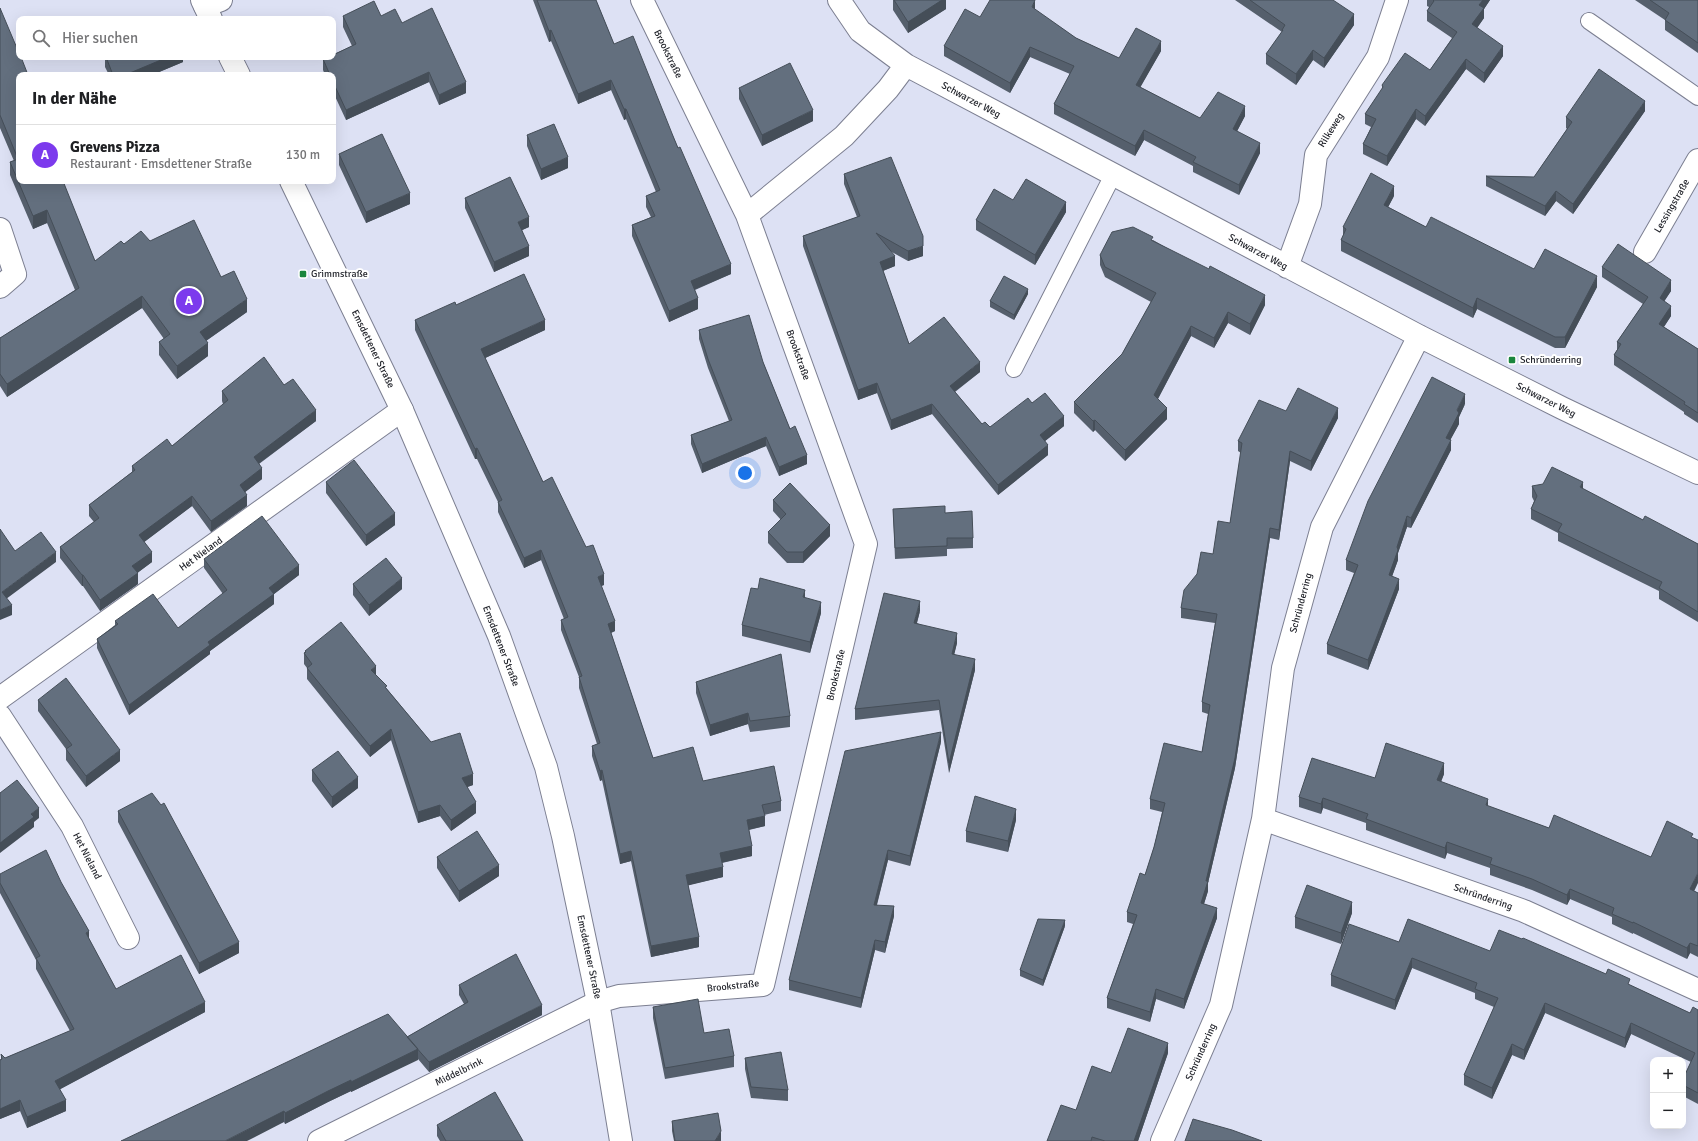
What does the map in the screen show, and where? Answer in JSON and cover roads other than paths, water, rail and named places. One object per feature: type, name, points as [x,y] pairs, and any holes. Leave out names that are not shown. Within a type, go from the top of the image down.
[{"type":"street","name":"Brookstraße","points":[[598,1002],[619,996],[763,985],[866,544],[747,215],[642,0]]},
{"type":"street","name":"Schwarzer Weg","points":[[839,0],[860,30],[906,65],[1287,268],[1562,408],[1698,473]]},
{"type":"street","name":"Rilkeweg","points":[[1287,268],[1310,204],[1316,155],[1378,57],[1397,0]]},
{"type":"street","points":[[232,60],[238,72]]},
{"type":"street","points":[[747,215],[844,136],[888,89],[906,65]]},
{"type":"street","name":"Lessingstraße","points":[[1645,252],[1698,160]]},
{"type":"street","name":"Emsdettener Straße","points":[[292,184],[402,410],[498,636],[546,767],[563,836],[598,1002],[621,1141]]},
{"type":"street","points":[[0,229],[15,274],[0,287]]},
{"type":"street","name":"Schründerring","points":[[1162,1141],[1221,1006],[1263,819],[1283,668],[1322,527],[1419,336]]},
{"type":"street","name":"Het Nieland","points":[[0,698],[402,410]]},
{"type":"street","name":"Het Nieland","points":[[0,716],[72,826],[128,938]]},
{"type":"street","name":"Schründerring","points":[[1263,819],[1524,911],[1698,990]]},
{"type":"street","name":"Middelbrink","points":[[319,1141],[598,1002]]},
{"type":"lane","points":[[1588,20],[1698,97]]},
{"type":"lane","points":[[1014,369],[1113,175]]},
{"type":"place","name":"Grimmstraße","points":[[303,274]]},
{"type":"place","name":"Grevens Pizza","points":[[189,301]]},
{"type":"place","name":"Schründerring","points":[[1512,360]]}]
